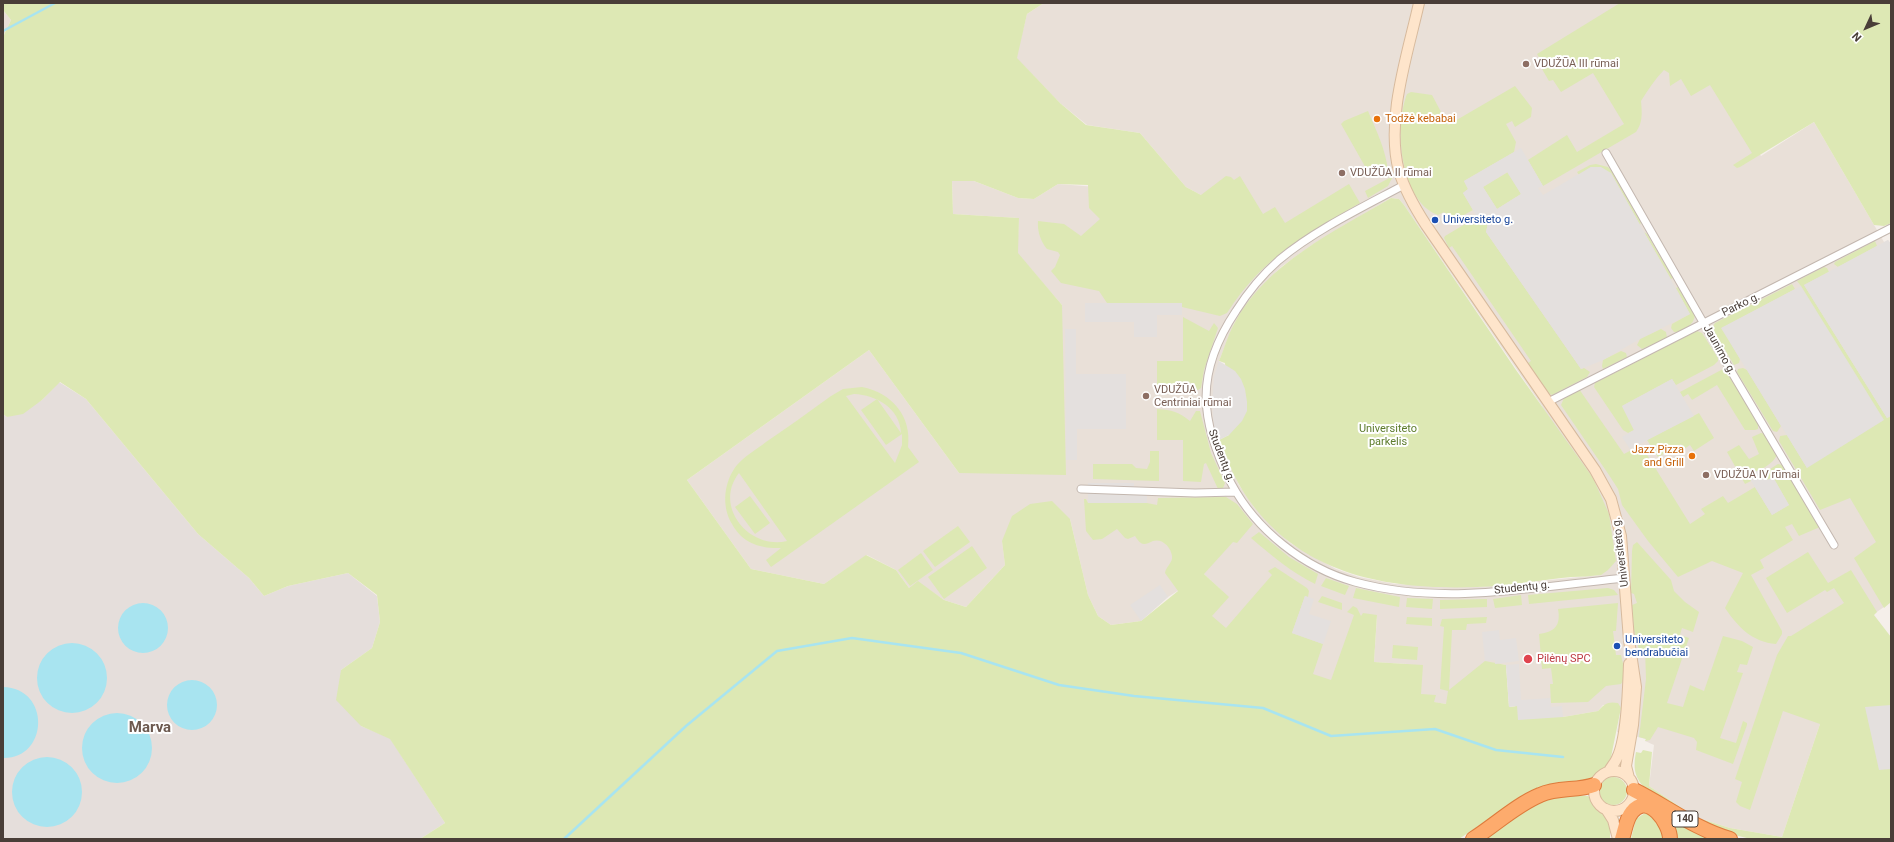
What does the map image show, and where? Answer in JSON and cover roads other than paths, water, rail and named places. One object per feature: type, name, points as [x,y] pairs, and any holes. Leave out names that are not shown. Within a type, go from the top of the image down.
[{"type":"highway","name":"140","points":[[1631,784],[1695,826],[1715,835],[1730,839]]},
{"type":"highway","points":[[1473,839],[1540,795],[1557,790],[1578,789],[1594,785]]},
{"type":"highway","name":"140","points":[[1620,839],[1632,811],[1641,806],[1649,807],[1657,812],[1665,821],[1670,834],[1670,839]]},
{"type":"main road","name":"Universiteto g.","points":[[1419,3],[1396,120],[1397,154],[1404,185],[1414,206],[1426,225],[1595,470],[1611,499],[1619,524],[1629,640],[1628,687],[1622,741],[1617,758],[1608,771]]},
{"type":"main road","name":"Universiteto g.","points":[[1629,640],[1636,677],[1636,697],[1626,766],[1631,784]]},
{"type":"main road","points":[[1608,771],[1620,772],[1631,784],[1633,797],[1625,807],[1620,839],[1613,820],[1606,810],[1597,802],[1594,791],[1594,785],[1600,776],[1608,771]]},
{"type":"main road","points":[[1606,810],[1619,810],[1625,807]]},
{"type":"street","name":"Jaunimo g.","points":[[1606,153],[1731,372],[1834,545]]},
{"type":"street","name":"Studentų g.","points":[[1404,185],[1325,229],[1280,260],[1246,295],[1227,325],[1209,367],[1206,384],[1207,418],[1223,467],[1236,492],[1261,524],[1296,555],[1325,571],[1354,582],[1421,593],[1464,594],[1624,578]]},
{"type":"street","name":"Parko g.","points":[[1548,402],[1891,228]]},
{"type":"street","points":[[1081,490],[1195,493],[1236,492]]},
{"type":"water","points":[[143,603],[157,607],[164,614],[168,628],[164,642],[157,649],[143,653],[129,649],[122,642],[118,628],[122,614],[129,607]]},
{"type":"water","points":[[65,643],[79,643],[92,649],[101,658],[107,671],[105,691],[97,703],[79,713],[65,713],[52,707],[43,698],[37,685],[37,671],[43,658],[52,649]]},
{"type":"water","points":[[192,680],[206,684],[213,691],[217,705],[213,719],[206,726],[192,730],[178,726],[171,719],[167,705],[171,691],[178,684]]},
{"type":"water","points":[[3,687],[19,690],[30,699],[36,710],[38,723],[36,736],[29,747],[18,755],[3,758]]},
{"type":"water","points":[[110,713],[124,713],[137,719],[146,728],[150,734],[152,748],[150,762],[142,773],[131,781],[124,783],[110,783],[103,781],[92,773],[84,762],[82,755],[82,741],[84,734],[92,723],[103,715]]},
{"type":"water","points":[[40,757],[54,757],[67,763],[76,772],[82,785],[80,805],[72,817],[54,827],[40,827],[27,821],[18,812],[12,799],[12,785],[18,772],[27,763]]},
{"type":"waterway","points":[[3,31],[55,3]]},
{"type":"waterway","points":[[564,839],[686,726],[777,651],[852,638],[961,653],[1059,685],[1134,696],[1263,708],[1331,736],[1435,729],[1496,750],[1563,757]]},
{"type":"place","name":"VDUŽŪA III rūmai","points":[[1526,64]]},
{"type":"place","name":"Todžė kebabai","points":[[1377,119]]},
{"type":"place","name":"VDUŽŪA II rūmai","points":[[1342,173]]},
{"type":"place","name":"Universiteto g.","points":[[1435,220]]},
{"type":"place","name":"VDUŽŪA Centriniai rūmai","points":[[1146,396]]},
{"type":"place","name":"Jazz Pizza and Grill","points":[[1692,456]]},
{"type":"place","name":"VDUŽŪA IV rūmai","points":[[1706,475]]},
{"type":"place","name":"Universiteto bendrabučiai","points":[[1617,646]]},
{"type":"place","name":"Pilėnų SPC","points":[[1528,659]]},
{"type":"district","name":"Marva","points":[[150,728]]},
{"type":"park label","name":"Universiteto parkelis","points":[[1388,435]]}]
